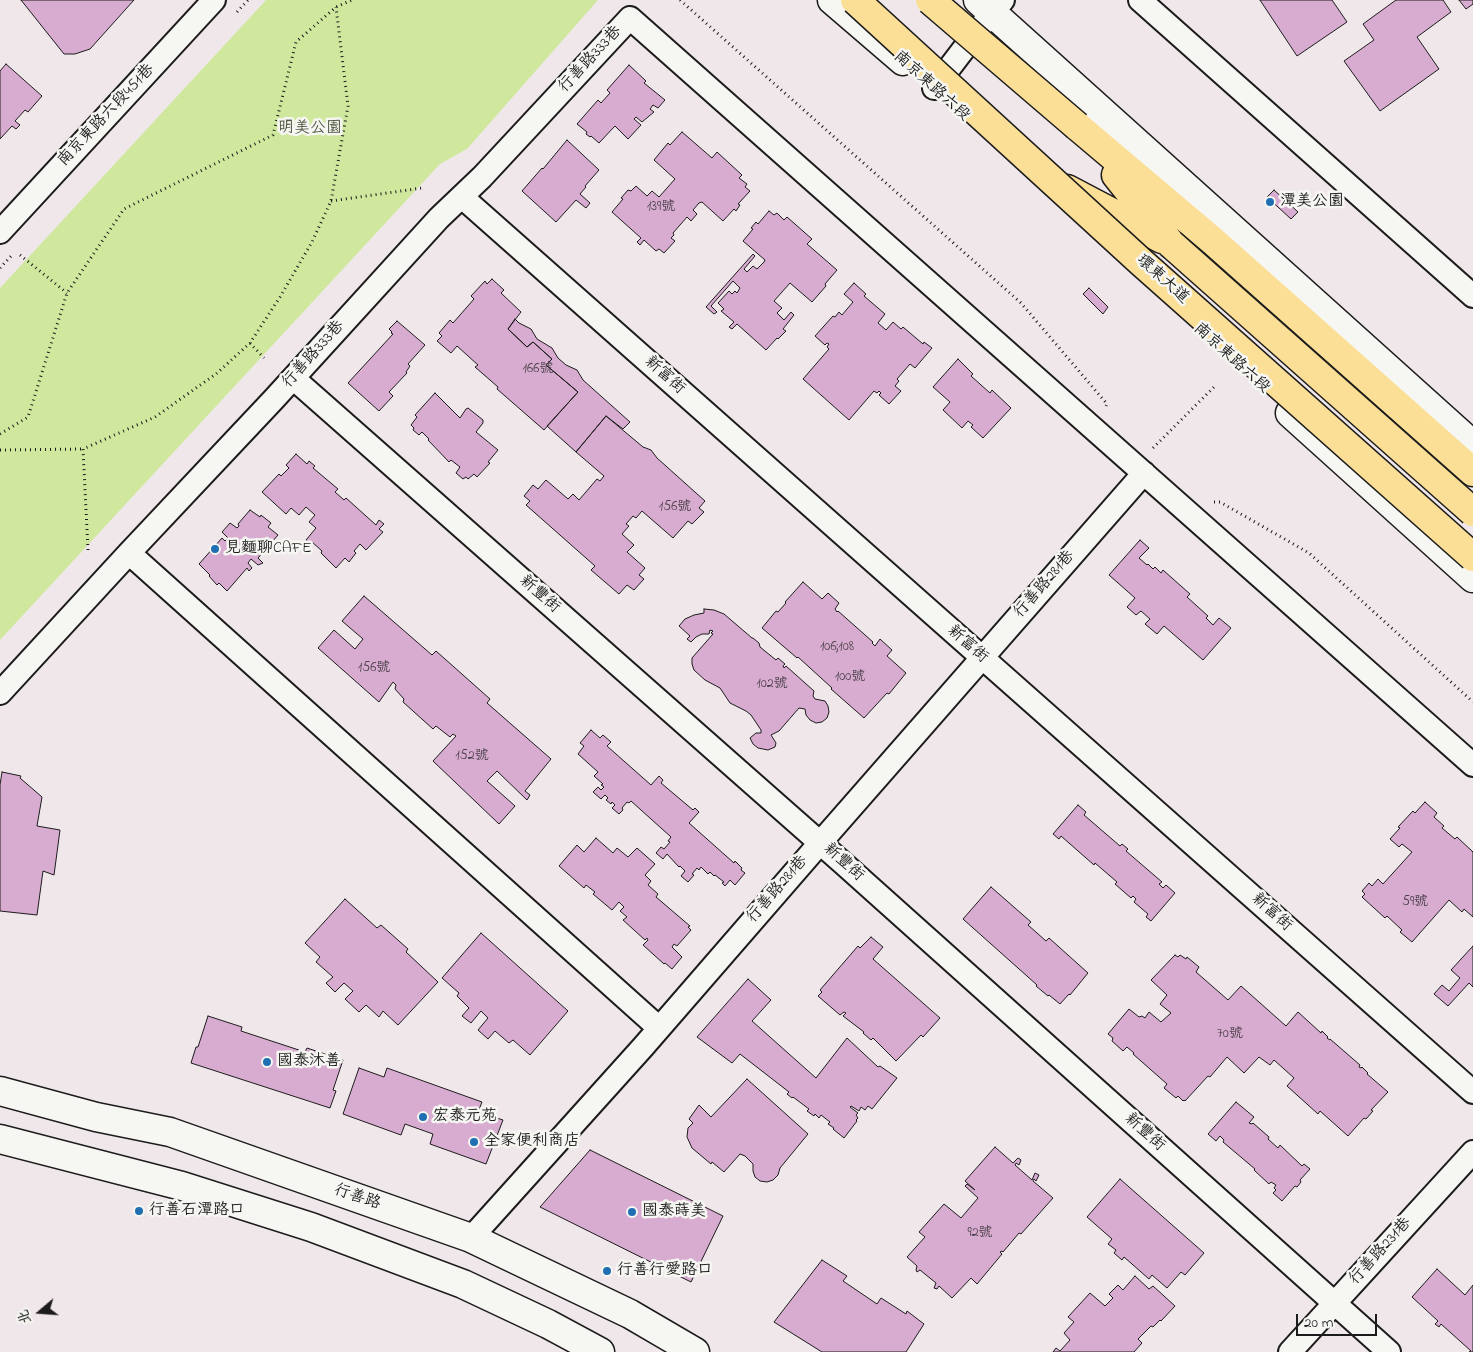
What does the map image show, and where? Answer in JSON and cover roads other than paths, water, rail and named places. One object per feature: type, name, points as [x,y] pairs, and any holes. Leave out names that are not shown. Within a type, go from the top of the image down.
[{"type":"highway","name":"環東大道","points":[[855,0],[1141,262],[1473,557]]},
{"type":"highway","points":[[930,0],[1212,241],[1473,472]]},
{"type":"highway","points":[[1077,126],[1171,244],[1473,512]]},
{"type":"highway","points":[[1053,181],[1171,244]]},
{"type":"main road","name":"南京東路六段","points":[[832,0],[934,88],[1473,578]]},
{"type":"main road","points":[[991,4],[1473,445]]},
{"type":"main road","points":[[1436,545],[1473,502]]},
{"type":"main road","name":"行善路","points":[[0,1091],[96,1117],[170,1132],[471,1238],[630,1314],[695,1352]]},
{"type":"main road","points":[[0,1139],[182,1186],[311,1227],[463,1284],[548,1324],[600,1352]]},
{"type":"street","name":"南京東路六段451巷","points":[[0,232],[214,0]]},
{"type":"street","points":[[1140,0],[1473,296]]},
{"type":"street","points":[[934,88],[991,4]]},
{"type":"street","name":"行善路333巷","points":[[0,694],[439,218],[482,177],[630,18],[1146,463]]},
{"type":"street","name":"新富街","points":[[462,197],[1473,1092]]},
{"type":"street","name":"新豐街","points":[[293,378],[820,843],[1389,1352]]},
{"type":"street","points":[[1146,463],[1473,765]]},
{"type":"street","name":"行善路281巷","points":[[471,1238],[659,1028],[982,658],[1146,463]]},
{"type":"street","points":[[129,553],[659,1028]]},
{"type":"street","name":"行善路231巷","points":[[1290,1352],[1473,1152]]},
{"type":"place","name":"潭美公園","points":[[1270,202]]},
{"type":"place","name":"見麵聊CAFE","points":[[215,549]]},
{"type":"place","name":"國泰沐善","points":[[267,1062]]},
{"type":"place","name":"宏泰元苑","points":[[423,1117]]},
{"type":"place","name":"全家便利商店","points":[[474,1142]]},
{"type":"place","name":"行善石潭路口","points":[[139,1211]]},
{"type":"place","name":"國泰蒔美","points":[[632,1212]]},
{"type":"place","name":"行善行愛路口","points":[[607,1271]]},
{"type":"park label","name":"明美公園","points":[[310,129]]}]
